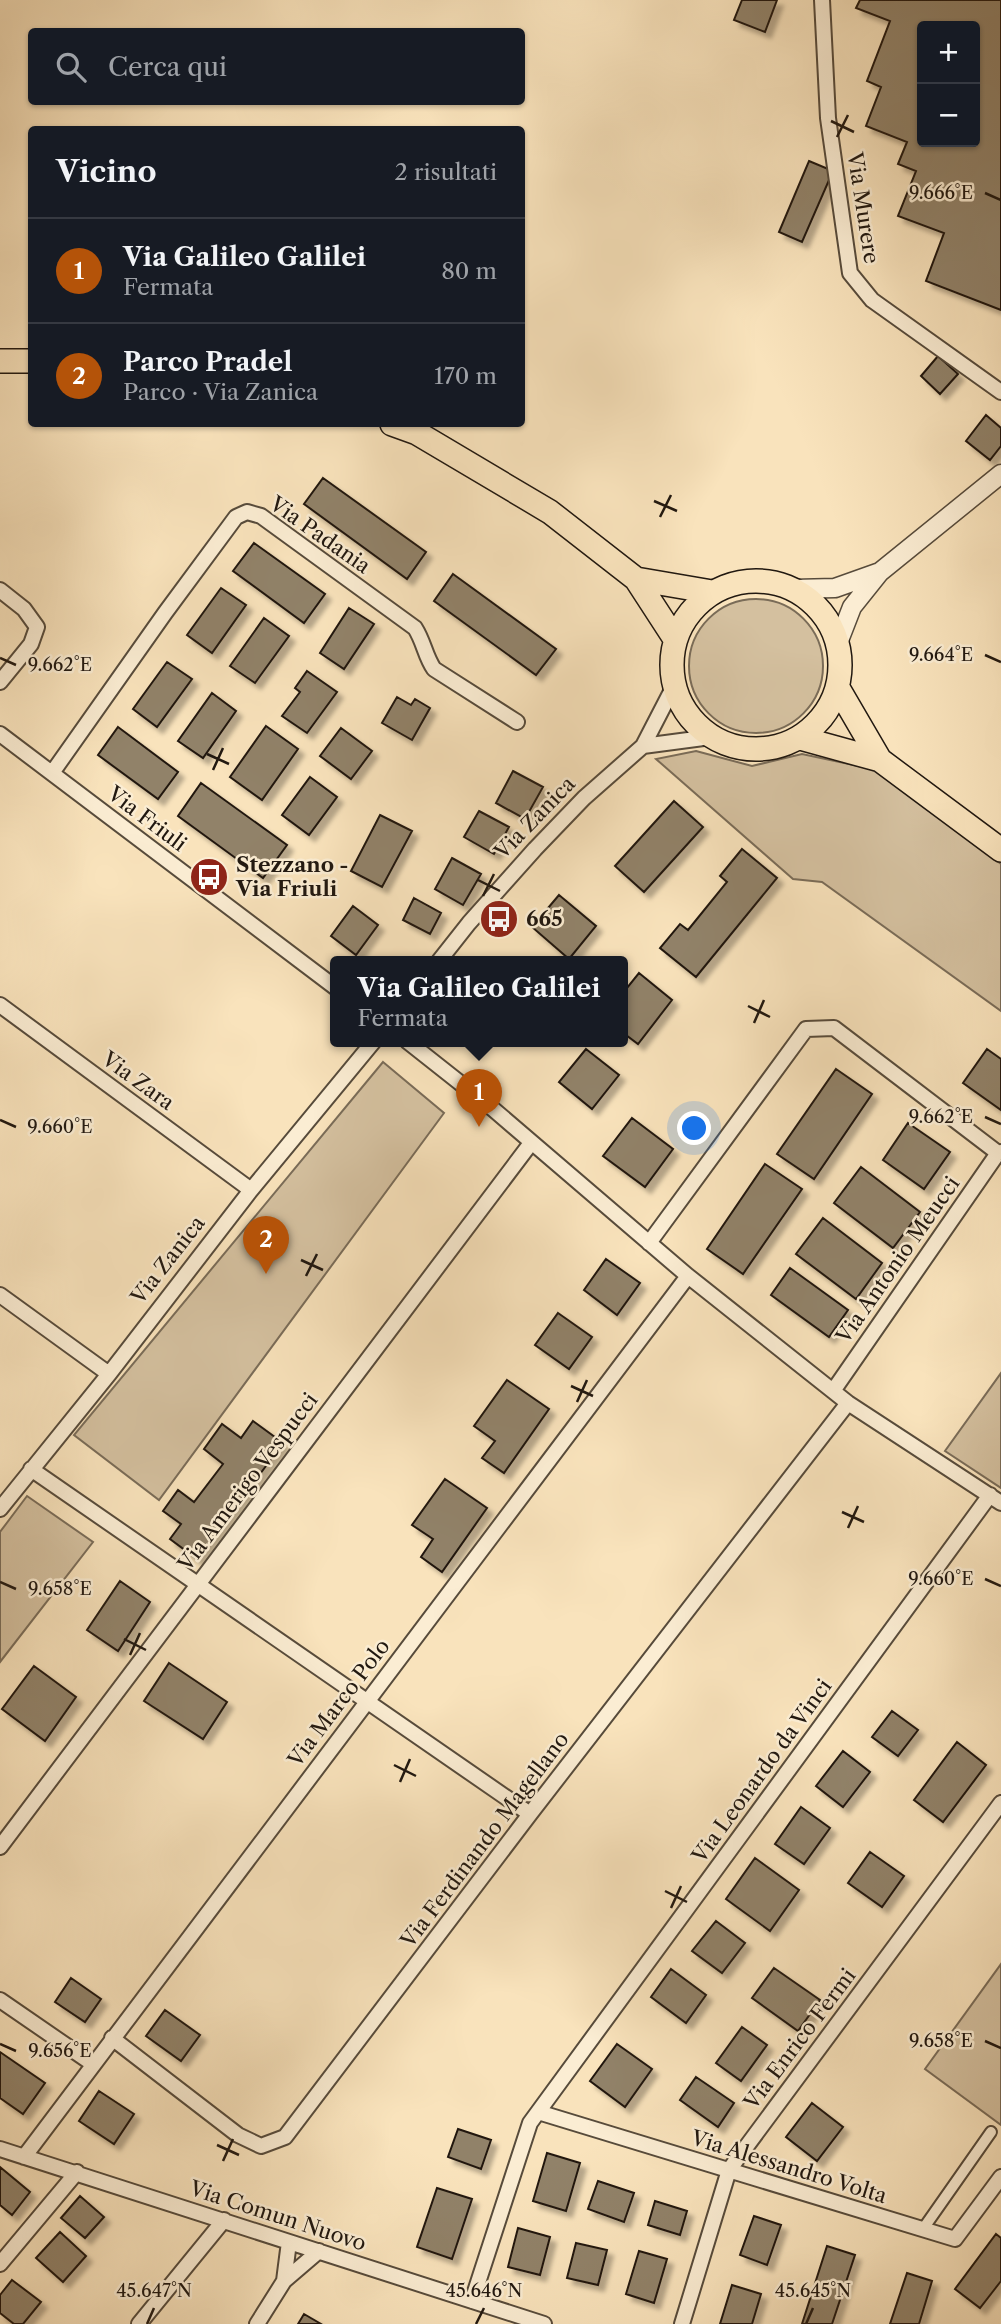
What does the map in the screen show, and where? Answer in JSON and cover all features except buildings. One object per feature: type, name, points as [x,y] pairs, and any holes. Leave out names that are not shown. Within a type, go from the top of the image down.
[{"type":"main road","points":[[0,361],[28,361]]},
{"type":"main road","points":[[400,427],[417,433],[550,512],[636,579],[675,639]]},
{"type":"main road","points":[[636,579],[712,592]]},
{"type":"main road","points":[[767,580],[794,589],[822,611],[838,643],[841,666],[838,688],[824,716],[800,738],[779,747],[756,750],[733,747],[711,737],[688,716],[674,687],[671,663],[675,639],[689,612],[712,592],[738,582],[767,580]]},
{"type":"main road","points":[[838,688],[880,760]]},
{"type":"main road","points":[[800,738],[880,760],[1001,850]]},
{"type":"street","name":"Via Murere","points":[[822,0],[828,118],[850,273],[872,300],[1001,393]]},
{"type":"street","points":[[838,643],[852,607],[880,572],[1001,474]]},
{"type":"street","name":"Via Padania","points":[[52,773],[164,613],[236,517],[247,512],[261,516],[415,628],[423,641],[426,657],[434,669],[517,722]]},
{"type":"street","points":[[794,589],[835,588],[880,572]]},
{"type":"street","points":[[0,590],[24,609],[37,627],[31,644],[0,682]]},
{"type":"street","name":"Via Zanica","points":[[443,956],[468,923],[535,849],[584,798],[643,746],[674,687]]},
{"type":"street","name":"Via Friuli","points":[[0,734],[330,984]]},
{"type":"street","points":[[643,746],[711,737]]},
{"type":"street","name":"Via Zara","points":[[0,1005],[251,1190]]},
{"type":"street","points":[[649,1243],[806,1029],[834,1028],[999,1152]]},
{"type":"street","name":"Via Zanica","points":[[0,1508],[109,1374],[251,1190],[369,1047]]},
{"type":"street","points":[[415,1047],[493,1109],[688,1276],[848,1404],[995,1499]]},
{"type":"street","name":"Via Amerigo Vespucci","points":[[0,1847],[531,1143]]},
{"type":"street","name":"Via Antonio Meucci","points":[[833,1391],[999,1152]]},
{"type":"street","name":"Via Marco Polo","points":[[24,2157],[688,1276]]},
{"type":"street","points":[[0,1295],[109,1374]]},
{"type":"street","name":"Via Ferdinando Magellano","points":[[112,2038],[238,2135],[261,2146],[285,2137],[530,1814],[848,1404]]},
{"type":"street","points":[[31,1469],[530,1814]]},
{"type":"street","name":"Via Leonardo da Vinci","points":[[472,2301],[530,2123],[995,1499]]},
{"type":"street","name":"Via Enrico Fermi","points":[[682,2324],[729,2170],[1001,1803]]},
{"type":"street","points":[[0,2000],[93,2064]]},
{"type":"street","name":"Via Alessandro Volta","points":[[538,2112],[955,2239],[1001,2178]]},
{"type":"street","points":[[923,2229],[991,2133]]},
{"type":"street","name":"Via Comun Nuovo","points":[[0,2149],[544,2324]]},
{"type":"street","points":[[0,2264],[77,2172]]},
{"type":"street","points":[[139,2324],[224,2220]]},
{"type":"street","points":[[284,2281],[289,2242]]},
{"type":"street","points":[[257,2324],[284,2281],[319,2251]]},
{"type":"shaded area","points":[[756,599],[782,604],[804,618],[818,640],[823,666],[818,692],[804,714],[782,728],[756,733],[730,728],[708,714],[694,692],[689,666],[694,640],[708,618],[730,604]]},
{"type":"shaded area","points":[[696,751],[752,766],[802,754],[877,770],[1001,864],[1001,1011],[822,882],[793,879],[656,759]]},
{"type":"shaded area","points":[[383,1062],[444,1113],[159,1500],[74,1435]]},
{"type":"shaded area","points":[[1001,1373],[1001,1488],[945,1451]]},
{"type":"shaded area","points":[[27,1496],[93,1542],[0,1662],[0,1532]]},
{"type":"shaded area","points":[[1001,1964],[1001,2125],[925,2069]]},
{"type":"place","name":"Stezzano - Via Friuli","points":[[209,877]]},
{"type":"place","name":"665","points":[[499,919]]},
{"type":"place","name":"Via Galileo Galilei","points":[[479,1127]]},
{"type":"place","name":"Parco Pradel","points":[[266,1274]]}]
